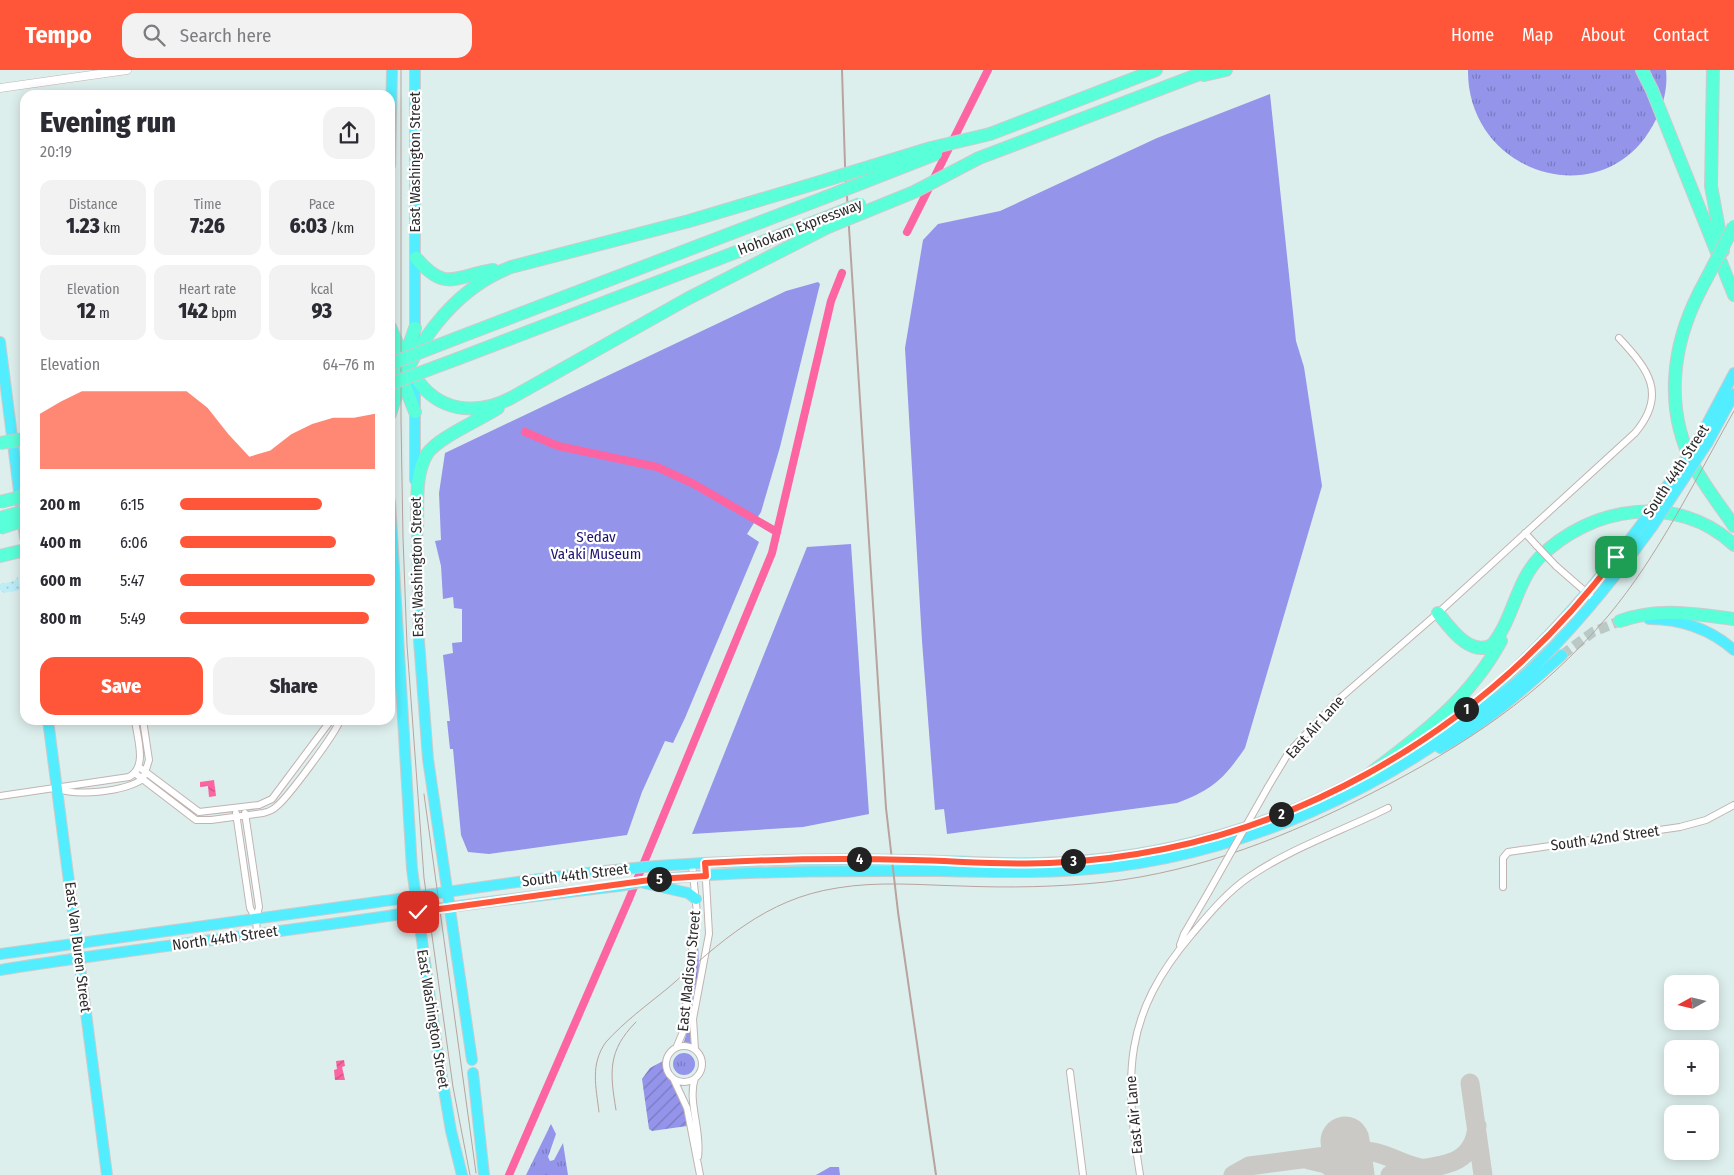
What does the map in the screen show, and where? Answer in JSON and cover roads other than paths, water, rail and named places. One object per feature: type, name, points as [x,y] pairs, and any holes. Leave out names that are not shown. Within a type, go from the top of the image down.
[{"type":"highway","name":"Hohokam Expressway","points":[[405,367],[457,338],[1156,70]]},
{"type":"highway","name":"Hohokam Expressway","points":[[395,382],[827,222],[979,158],[1210,70]]},
{"type":"highway","points":[[1182,81],[1226,70]]},
{"type":"highway","points":[[1642,70],[1652,90],[1734,295]]},
{"type":"highway","points":[[1712,70],[1711,186],[1719,237],[1734,283]]},
{"type":"highway","points":[[416,258],[434,276],[447,280],[511,268],[689,221],[931,148],[990,134]]},
{"type":"highway","points":[[417,530],[420,474],[427,454],[438,443],[487,415],[511,398],[827,222]]},
{"type":"highway","points":[[1703,292],[1734,226]]},
{"type":"highway","points":[[1734,238],[1684,325],[1676,360],[1675,404],[1684,444],[1696,470],[1734,526]]},
{"type":"highway","points":[[395,378],[436,324],[461,296],[485,278],[511,268]]},
{"type":"highway","points":[[395,398],[415,328]]},
{"type":"highway","points":[[395,340],[405,367],[415,412]]},
{"type":"highway","points":[[395,359],[430,394],[446,404],[459,408],[482,409],[511,398]]},
{"type":"highway","points":[[0,443],[20,440]]},
{"type":"highway","points":[[0,502],[20,497]]},
{"type":"highway","points":[[1438,613],[1465,642],[1480,648],[1492,645],[1538,558],[1579,528],[1616,514],[1644,511],[1674,514],[1692,519],[1716,531],[1734,545]]},
{"type":"highway","points":[[0,518],[20,513]]},
{"type":"highway","points":[[0,528],[20,522]]},
{"type":"highway","points":[[1378,774],[1429,728],[1469,688],[1496,648],[1534,572],[1557,544]]},
{"type":"highway","points":[[0,556],[20,551]]},
{"type":"highway","points":[[1620,621],[1638,615],[1665,611],[1734,619]]},
{"type":"main road","name":"East Washington Street","points":[[392,70],[392,90]]},
{"type":"main road","name":"East Washington Street","points":[[415,70],[415,328]]},
{"type":"main road","points":[[0,342],[1,366],[20,499]]},
{"type":"main road","name":"South 44th Street","points":[[1704,440],[1734,373]]},
{"type":"main road","name":"South 44th Street","points":[[450,907],[644,883],[657,879],[706,876],[859,871],[1013,873],[1069,871],[1120,865],[1218,845],[1271,828],[1328,804],[1378,774],[1430,748],[1478,714],[1526,674],[1595,600],[1648,525],[1734,394]]},
{"type":"main road","name":"East Washington Street","points":[[415,412],[418,642],[430,785],[472,1060]]},
{"type":"main road","name":"South 44th Street","points":[[447,892],[625,869],[705,863],[838,858],[1048,863],[1122,856],[1189,843],[1265,820],[1378,774],[1452,721],[1492,688],[1526,656],[1648,525]]},
{"type":"main road","points":[[1620,621],[1656,619],[1680,622],[1704,630],[1734,650]]},
{"type":"main road","name":"East Washington Street","points":[[395,637],[415,896],[438,1057],[451,1131],[462,1175]]},
{"type":"main road","points":[[1378,774],[1474,728],[1509,701],[1562,654]]},
{"type":"main road","name":"East Van Buren Street","points":[[49,725],[107,1175]]},
{"type":"main road","points":[[644,883],[688,894],[696,899]]},
{"type":"main road","name":"North 44th Street","points":[[0,954],[447,892]]},
{"type":"main road","name":"North 44th Street","points":[[0,970],[450,907]]},
{"type":"main road","points":[[474,1073],[484,1175]]},
{"type":"street","points":[[0,88],[127,70]]},
{"type":"street","name":"East Air Lane","points":[[1140,1175],[1130,1096],[1133,1046],[1149,1000],[1180,946],[1184,934],[1268,787],[1289,752],[1339,699],[1438,613],[1635,433],[1645,421],[1651,408],[1652,383],[1646,369],[1619,338]]},
{"type":"street","points":[[1525,533],[1556,566],[1595,600]]},
{"type":"street","points":[[0,796],[122,779],[136,774],[140,767],[136,725]]},
{"type":"street","points":[[57,789],[71,794],[124,788],[143,779],[149,760],[144,725]]},
{"type":"street","points":[[140,767],[199,812],[236,809],[265,803],[272,799],[327,725]]},
{"type":"street","points":[[136,774],[196,820],[263,813],[278,806],[337,725]]},
{"type":"street","name":"South 42nd Street","points":[[1503,887],[1503,858],[1508,852],[1680,827],[1706,820],[1734,806]]},
{"type":"street","points":[[244,807],[259,907],[256,919],[257,933]]},
{"type":"street","name":"East Air Lane","points":[[1180,946],[1226,896],[1248,878],[1270,864],[1388,808]]},
{"type":"street","points":[[236,809],[250,908],[256,919]]},
{"type":"street","name":"East Madison Street","points":[[695,1049],[693,1019],[709,934],[705,863]]},
{"type":"street","name":"East Madison Street","points":[[677,1046],[685,1028],[687,989],[697,913],[692,864]]},
{"type":"street","points":[[673,1079],[684,1082],[695,1078],[699,1074],[702,1063],[695,1049],[684,1045],[677,1046],[670,1052],[666,1061],[667,1071],[684,1100],[692,1142],[698,1158]]},
{"type":"street","points":[[1070,1072],[1083,1175]]},
{"type":"street","points":[[695,1078],[692,1097],[700,1142],[698,1158],[700,1175]]},
{"type":"water","points":[[214,780],[216,796],[209,797],[208,786],[200,787],[200,782]]},
{"type":"water","points":[[344,1060],[345,1066],[342,1067],[345,1080],[335,1080],[334,1070],[337,1069],[336,1061]]},
{"type":"waterway","points":[[907,232],[988,70]]},
{"type":"waterway","points":[[509,1175],[629,899],[772,553],[831,301],[842,273]]},
{"type":"waterway","points":[[525,432],[558,446],[657,467],[692,483],[777,532]]},
{"type":"tunnel","points":[[1562,655],[1593,632],[1620,621]]},
{"type":"tram line","points":[[401,70],[401,420],[407,645],[424,878],[453,1087],[470,1175]]},
{"type":"tram line","points":[[599,1112],[595,1076],[598,1059],[606,1042],[628,1021],[726,939],[766,912],[788,902],[811,894],[852,886],[899,884],[997,887],[1052,886],[1106,882],[1176,870],[1243,849],[1308,824],[1406,775],[1469,737],[1528,695],[1582,645],[1608,616],[1660,543],[1734,411]]},
{"type":"tram line","points":[[424,794],[476,1173]]},
{"type":"tram line","points":[[616,1110],[612,1074],[615,1053],[636,1022]]},
{"type":"railway","points":[[842,70],[845,165],[886,808],[898,912],[936,1175]]},
{"type":"park label","name":"S'edav Va'aki Museum","points":[[596,546]]}]
